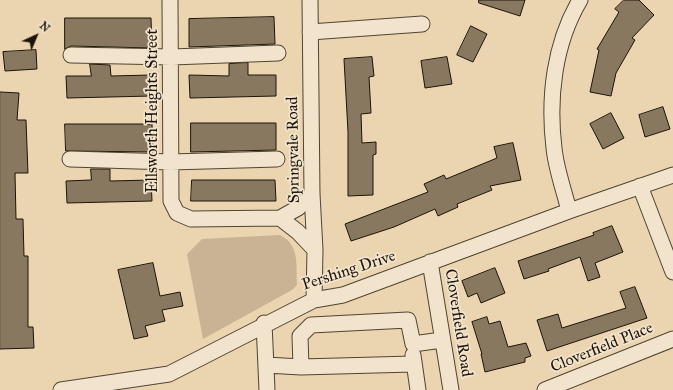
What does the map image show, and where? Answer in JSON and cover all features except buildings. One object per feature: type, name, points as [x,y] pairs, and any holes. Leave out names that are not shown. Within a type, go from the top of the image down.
[{"type":"street","name":"Ellsworth Heights Street","points":[[170,0],[172,57],[172,201],[177,213],[191,219],[280,218],[298,208],[312,194]]},
{"type":"street","name":"Springvale Road","points":[[310,0],[312,194],[315,250],[314,300]]},
{"type":"street","points":[[569,211],[554,149],[551,99],[555,66],[573,12],[580,0]]},
{"type":"street","points":[[310,32],[422,24]]},
{"type":"street","points":[[71,54],[172,57],[278,54]]},
{"type":"street","points":[[70,159],[171,162],[277,159]]},
{"type":"street","name":"Pershing Drive","points":[[61,390],[168,374],[264,323],[314,300],[343,295],[569,211],[673,175]]},
{"type":"street","points":[[640,186],[673,272]]},
{"type":"street","points":[[280,218],[298,232],[315,250]]},
{"type":"street","name":"Cloverfield Road","points":[[430,262],[451,390]]},
{"type":"street","points":[[301,367],[300,336],[311,325],[408,320],[413,344],[413,364],[418,390]]},
{"type":"street","points":[[264,323],[267,390]]},
{"type":"street","name":"Cloverfield Place","points":[[545,390],[673,339]]},
{"type":"street","points":[[413,344],[442,340]]},
{"type":"street","points":[[266,365],[301,367],[413,364]]},
{"type":"shaded area","points":[[280,235],[291,244],[294,250],[296,256],[297,285],[292,290],[203,339],[187,254],[202,239]]}]
